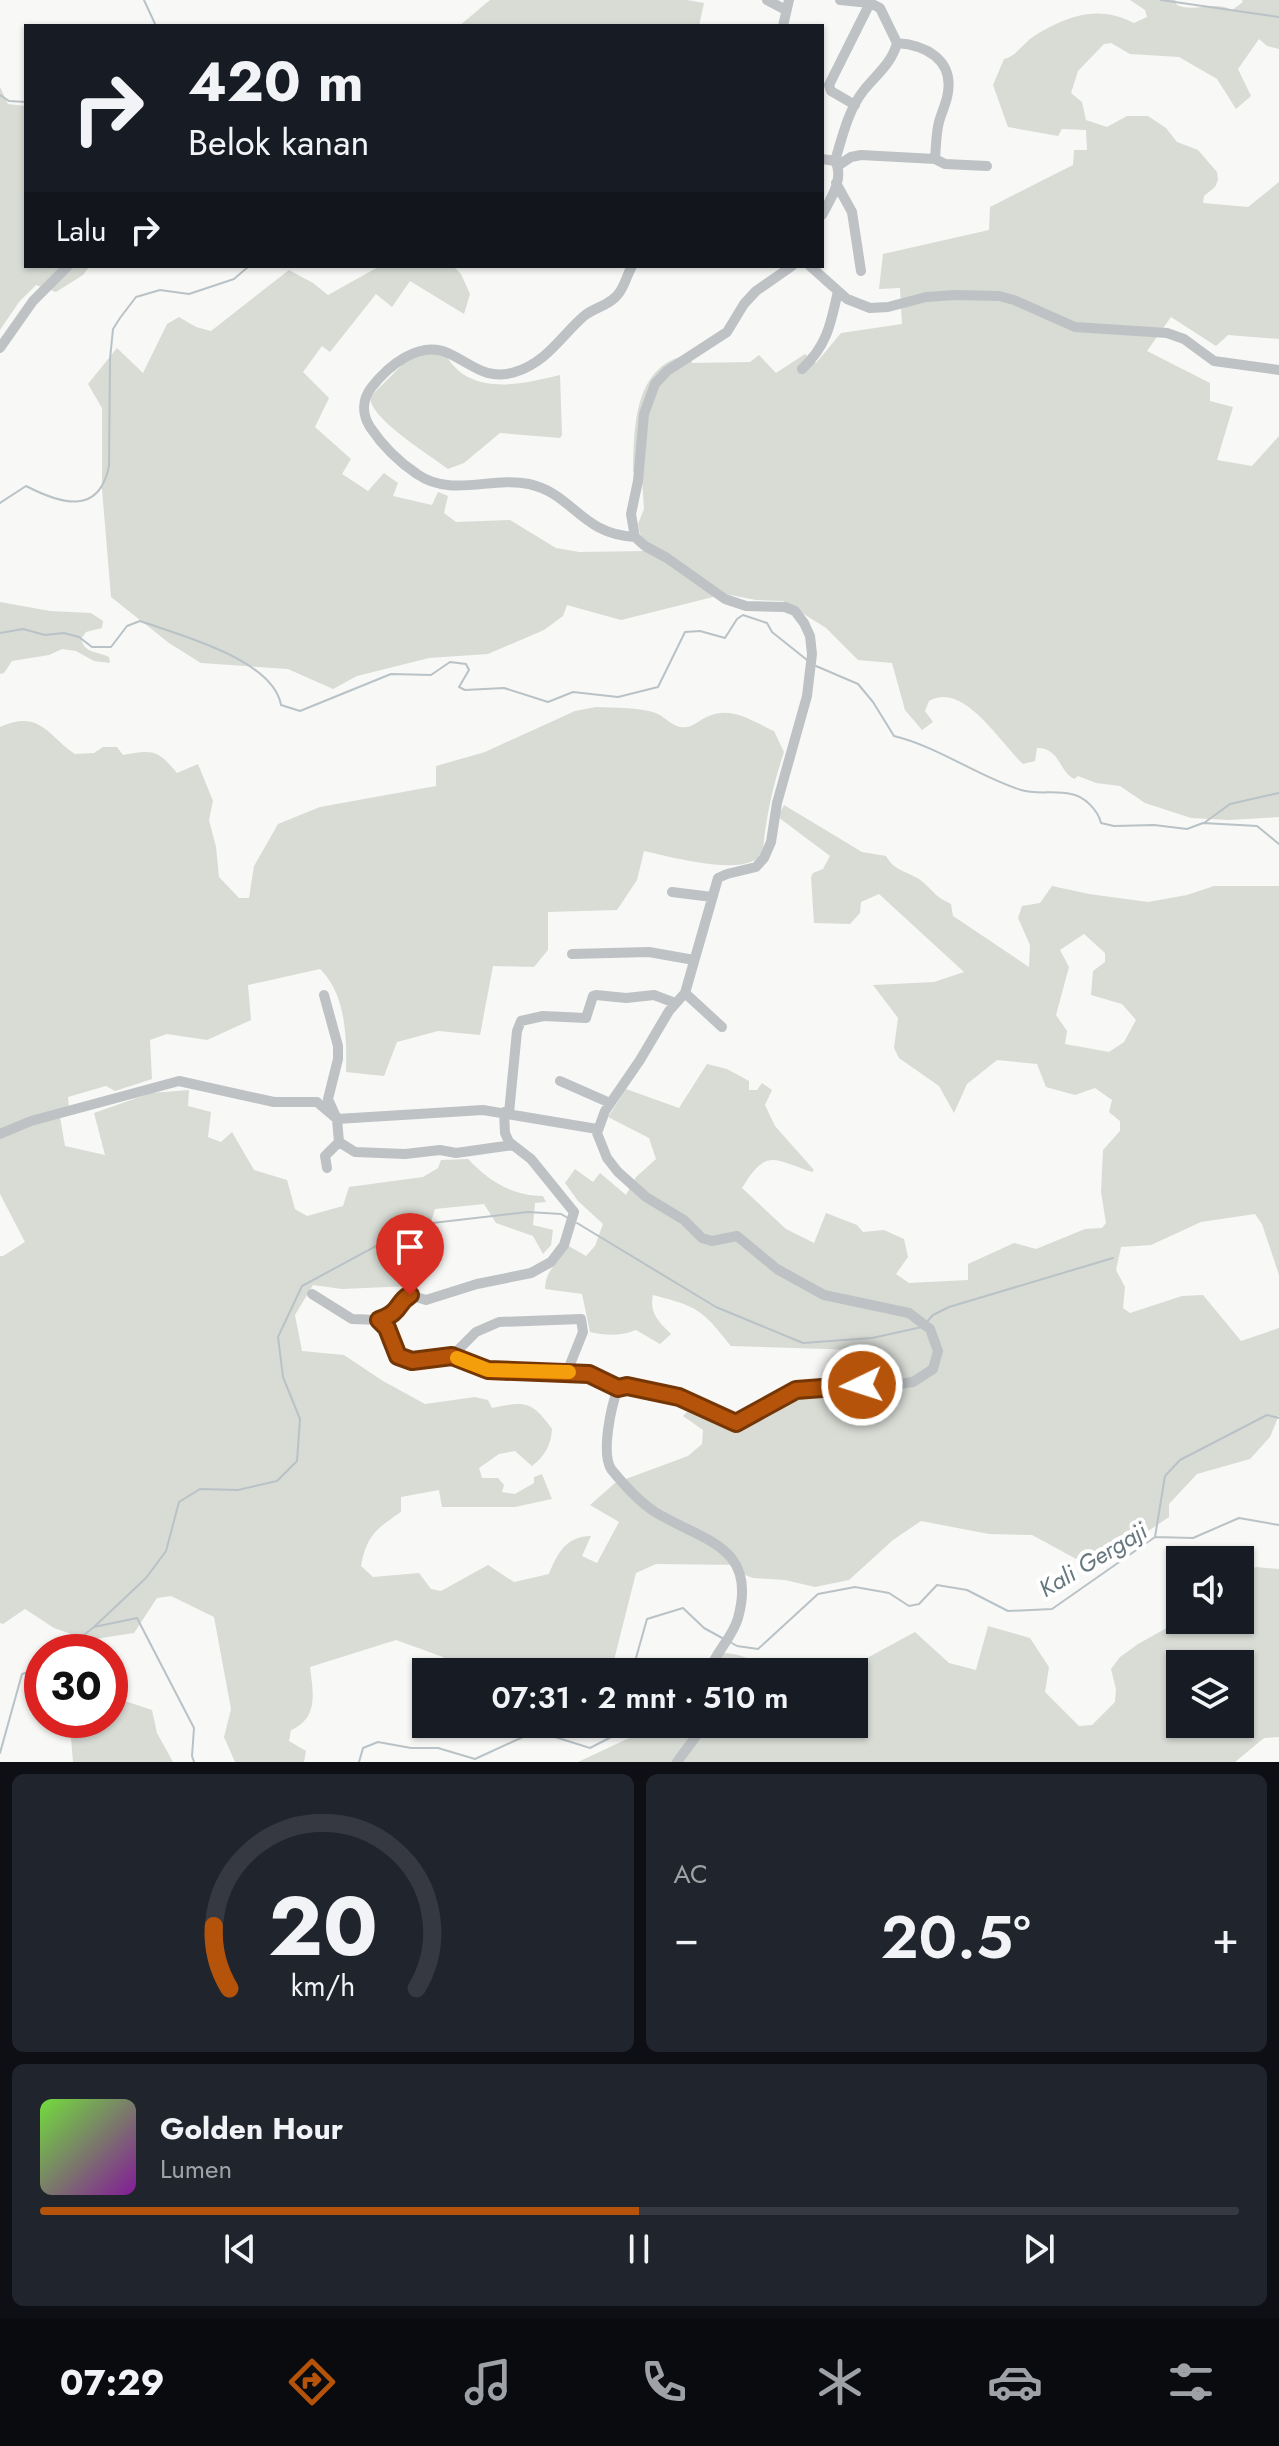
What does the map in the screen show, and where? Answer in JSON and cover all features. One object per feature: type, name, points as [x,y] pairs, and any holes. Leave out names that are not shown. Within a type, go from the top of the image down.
[{"type":"street","points":[[767,0],[787,5]]},
{"type":"street","points":[[840,0],[870,3],[880,8],[897,43]]},
{"type":"street","points":[[855,105],[831,91],[829,85],[870,3]]},
{"type":"street","points":[[824,210],[836,183],[837,163],[855,105],[862,92],[887,64],[897,43]]},
{"type":"street","points":[[897,43],[911,44],[932,52],[947,71],[949,90],[939,123],[935,159]]},
{"type":"street","points":[[824,160],[837,163],[861,155],[935,159],[945,164],[987,166]]},
{"type":"street","points":[[836,183],[852,212],[861,271]]},
{"type":"street","points":[[0,348],[33,301],[66,268]]},
{"type":"street","points":[[379,1320],[387,1328],[398,1356],[403,1359],[412,1361],[452,1356],[488,1370],[589,1374],[618,1388],[627,1386],[679,1397],[736,1423],[796,1390],[853,1385],[894,1386],[921,1379],[933,1369],[938,1358],[937,1344],[926,1325],[909,1313],[843,1301],[812,1289],[777,1269],[737,1236],[712,1241],[702,1238],[684,1220],[646,1197],[618,1172],[607,1158],[597,1129],[610,1103],[675,1003],[685,993],[718,878],[756,867],[768,850],[811,668],[812,654],[807,629],[795,611],[773,606],[746,606],[725,599],[635,537],[613,535],[592,525],[552,493],[532,485],[506,482],[450,486],[425,479],[401,462],[381,442],[364,410],[366,397],[374,384],[407,356],[419,351],[446,352],[491,375],[508,374],[536,364],[584,316],[617,296],[631,268]]},
{"type":"street","points":[[635,537],[631,514],[638,481],[642,426],[655,384],[667,371],[727,332],[756,291],[789,268]]},
{"type":"street","points":[[812,268],[853,302],[878,308],[926,297],[999,296],[1075,327],[1167,333],[1184,339],[1214,361],[1279,370]]},
{"type":"street","points":[[802,369],[817,354],[827,337],[838,291]]},
{"type":"street","points":[[672,892],[712,897]]},
{"type":"street","points":[[572,954],[649,952],[694,960]]},
{"type":"street","points":[[685,993],[722,1027]]},
{"type":"street","points":[[324,995],[338,1046],[338,1059],[328,1099],[337,1119],[339,1142],[349,1151],[405,1154],[440,1150],[456,1153],[513,1145]]},
{"type":"street","points":[[312,1294],[352,1319],[379,1320],[397,1311],[410,1295],[426,1300],[477,1284],[531,1273],[551,1262],[564,1245],[574,1212],[531,1159],[513,1145],[505,1133],[517,1031],[521,1021],[543,1016],[586,1018],[596,995],[626,998],[654,995],[675,1003]]},
{"type":"street","points":[[0,1134],[31,1121],[179,1081],[274,1102],[317,1102],[337,1119],[475,1110],[506,1112],[597,1129]]},
{"type":"street","points":[[560,1081],[610,1103]]},
{"type":"street","points":[[327,1168],[325,1156],[339,1142]]},
{"type":"street","points":[[452,1356],[476,1332],[499,1322],[581,1319],[583,1332],[567,1372]]},
{"type":"street","points":[[618,1388],[607,1443],[607,1463],[643,1503],[700,1534],[737,1562],[741,1573],[741,1607],[730,1637],[715,1658]]},
{"type":"street","points":[[677,1762],[695,1738]]},
{"type":"shaded area","points":[[490,0],[687,0],[704,3],[699,24],[461,24]]},
{"type":"shaded area","points":[[1130,0],[1175,0],[1177,5],[1184,7],[1218,6],[1232,10],[1242,0],[1279,0],[1279,49],[1267,46],[1259,39],[1238,69],[1251,96],[1236,109],[1217,79],[1179,57],[1130,54],[1111,43],[1104,44],[1078,71],[1071,93],[1082,102],[1086,120],[1107,127],[1127,116],[1148,116],[1166,128],[1177,142],[1198,150],[1217,172],[1218,180],[1204,196],[1203,203],[1248,207],[1279,182],[1279,339],[1228,335],[1216,346],[1171,317],[1147,351],[1210,383],[1210,401],[1233,407],[1217,460],[1252,466],[1279,436],[1279,817],[1229,820],[1191,818],[1145,803],[1120,786],[1096,783],[1078,776],[1074,779],[1055,755],[1045,749],[1037,748],[1035,761],[1023,764],[980,717],[955,699],[942,697],[929,701],[925,711],[933,722],[922,730],[905,710],[892,663],[858,660],[826,628],[783,601],[725,594],[621,620],[567,605],[563,616],[544,630],[488,654],[429,658],[357,676],[333,689],[288,669],[201,663],[169,643],[111,597],[102,489],[102,408],[88,384],[117,348],[143,373],[167,324],[179,317],[211,331],[289,270],[328,295],[376,268],[455,268],[470,294],[464,314],[410,281],[392,307],[376,294],[330,352],[322,346],[303,372],[329,398],[315,427],[351,459],[342,474],[368,491],[384,473],[398,483],[393,496],[432,505],[438,492],[448,496],[444,513],[456,522],[510,520],[556,548],[579,552],[644,551],[638,524],[644,509],[642,480],[633,471],[634,442],[642,396],[656,371],[691,352],[692,363],[750,362],[759,355],[776,373],[805,354],[816,363],[841,333],[902,324],[900,288],[879,289],[883,254],[989,230],[990,207],[1073,165],[1074,150],[1087,150],[1086,130],[1062,129],[1058,136],[1008,127],[993,85],[1004,59],[1034,36],[1070,18],[1095,13],[1134,23],[1147,17],[1145,10]]},
{"type":"shaded area","points":[[0,87],[8,104],[24,106],[24,268],[88,268],[56,292],[36,285],[19,302],[0,330]]},
{"type":"shaded area","points":[[430,353],[447,357],[457,370],[484,383],[514,384],[560,375],[562,435],[560,438],[500,433],[464,463],[448,469],[390,426],[373,406],[370,397],[407,360]]},
{"type":"shaded area","points":[[0,602],[50,611],[91,613],[103,621],[102,628],[86,632],[81,639],[88,650],[109,657],[110,663],[94,661],[76,651],[62,649],[49,655],[12,661],[0,674]]},
{"type":"shaded area","points":[[596,707],[657,713],[677,726],[685,727],[718,713],[735,714],[774,731],[784,752],[760,856],[751,862],[722,865],[644,851],[637,880],[617,910],[548,912],[548,950],[534,967],[493,966],[480,1035],[438,1031],[397,1042],[384,1076],[346,1072],[345,1031],[340,1004],[329,979],[320,969],[248,985],[251,1020],[207,1040],[167,1034],[150,1040],[152,1079],[115,1091],[106,1086],[68,1097],[69,1108],[59,1111],[65,1146],[105,1155],[94,1113],[151,1093],[189,1090],[188,1106],[211,1112],[208,1137],[221,1142],[232,1132],[254,1170],[287,1180],[295,1209],[307,1216],[343,1206],[349,1187],[423,1177],[438,1168],[441,1160],[468,1159],[502,1186],[543,1196],[546,1202],[535,1203],[533,1225],[553,1230],[551,1245],[543,1254],[533,1236],[496,1223],[484,1204],[435,1209],[428,1232],[431,1251],[411,1286],[342,1289],[313,1285],[295,1315],[302,1351],[344,1355],[425,1404],[475,1397],[488,1400],[492,1408],[527,1405],[539,1413],[552,1429],[546,1450],[532,1466],[515,1451],[499,1454],[479,1468],[482,1478],[498,1478],[504,1485],[502,1492],[515,1494],[534,1483],[534,1477],[542,1474],[552,1499],[515,1507],[442,1507],[439,1490],[401,1497],[401,1512],[374,1534],[366,1547],[361,1566],[373,1577],[419,1573],[431,1589],[441,1591],[488,1565],[514,1582],[549,1574],[559,1553],[569,1543],[591,1536],[582,1556],[597,1563],[619,1522],[590,1505],[615,1483],[688,1456],[702,1444],[703,1430],[683,1416],[689,1410],[724,1428],[742,1426],[774,1408],[805,1397],[850,1392],[848,1374],[856,1374],[860,1357],[856,1350],[731,1346],[698,1311],[653,1295],[654,1312],[671,1334],[660,1344],[636,1330],[608,1335],[590,1332],[582,1294],[545,1289],[548,1275],[567,1245],[586,1256],[595,1246],[603,1224],[578,1201],[565,1183],[575,1169],[593,1182],[600,1173],[626,1195],[636,1177],[656,1159],[649,1138],[608,1117],[626,1089],[679,1108],[707,1064],[727,1069],[749,1081],[749,1090],[757,1090],[762,1083],[772,1090],[765,1105],[775,1126],[814,1170],[812,1172],[771,1160],[758,1167],[742,1188],[786,1229],[814,1243],[826,1213],[857,1225],[863,1232],[884,1230],[904,1239],[908,1257],[896,1274],[909,1283],[968,1280],[968,1264],[1014,1243],[1036,1249],[1085,1229],[1102,1228],[1106,1223],[1101,1192],[1103,1150],[1120,1131],[1120,1121],[1109,1112],[1112,1100],[1095,1088],[1075,1095],[1046,1087],[1037,1064],[997,1060],[967,1084],[954,1113],[939,1086],[899,1058],[894,1048],[898,1018],[873,985],[934,982],[964,972],[879,894],[861,902],[860,913],[850,924],[814,923],[811,877],[823,869],[830,856],[778,817],[784,805],[862,852],[886,856],[894,865],[919,879],[951,904],[953,916],[1029,967],[1030,945],[1018,918],[1022,906],[1040,903],[1052,886],[1148,902],[1214,886],[1279,886],[1279,1275],[1262,1224],[1255,1214],[1201,1222],[1151,1245],[1121,1247],[1116,1270],[1125,1287],[1123,1308],[1130,1313],[1182,1296],[1203,1295],[1241,1341],[1279,1328],[1279,1415],[1270,1437],[1250,1459],[1197,1474],[1169,1504],[1169,1517],[1093,1568],[1032,1535],[989,1534],[921,1521],[893,1540],[849,1580],[815,1587],[785,1580],[753,1578],[745,1575],[741,1565],[656,1564],[636,1573],[615,1658],[444,1658],[396,1640],[310,1667],[313,1695],[310,1711],[300,1725],[291,1730],[289,1741],[306,1751],[304,1762],[235,1762],[224,1737],[231,1709],[214,1617],[171,1596],[157,1598],[134,1633],[71,1634],[54,1628],[25,1609],[0,1623],[0,1256],[25,1242],[0,1194],[0,727],[14,722],[34,723],[50,732],[75,754],[94,753],[103,747],[117,747],[123,755],[154,753],[177,773],[198,764],[213,801],[209,820],[219,877],[239,898],[249,898],[254,866],[278,824],[320,807],[436,786],[436,766],[485,752],[575,711]],"holes":[[[1084,934],[1105,953],[1105,962],[1093,971],[1091,995],[1122,1004],[1136,1020],[1124,1042],[1109,1052],[1065,1044],[1067,1031],[1056,1015],[1069,967],[1060,950]]]},
{"type":"shaded area","points":[[1254,1568],[1279,1569],[1279,1737],[1264,1738],[1235,1762],[578,1762],[629,1738],[868,1738],[867,1658],[915,1632],[949,1663],[976,1670],[988,1626],[1030,1638],[1049,1667],[1045,1692],[1079,1726],[1092,1725],[1115,1702],[1116,1689],[1111,1669],[1120,1657],[1166,1628],[1166,1634],[1254,1634]]},
{"type":"shaded area","points":[[722,1653],[746,1658],[719,1658]]},
{"type":"shaded area","points":[[128,1702],[152,1710],[157,1733],[173,1762],[73,1762],[71,1738],[128,1738]]},
{"type":"waterway","points":[[144,0],[155,24]]},
{"type":"waterway","points":[[1161,0],[1279,17]]},
{"type":"waterway","points":[[0,95],[9,101],[24,102]]},
{"type":"waterway","points":[[0,503],[26,486],[65,501],[77,502],[97,493],[109,466],[110,359],[113,329],[120,318],[136,297],[160,290],[189,294],[234,279],[247,268]]},
{"type":"waterway","points":[[0,633],[23,629],[45,635],[64,633],[79,637],[92,647],[111,647],[127,626],[140,621],[200,642],[243,662],[261,674],[274,689],[281,705],[300,711],[391,674],[431,675],[450,662],[466,664],[469,670],[459,687],[465,690],[504,688],[548,702],[573,692],[618,697],[658,687],[685,632],[700,631],[725,638],[743,615],[767,623],[772,632],[807,660]]},
{"type":"waterway","points":[[816,666],[858,684],[894,736],[927,747],[1021,790],[1076,795],[1094,809],[1101,823],[1187,829],[1203,823],[1257,826],[1279,844]]},
{"type":"waterway","points":[[1204,823],[1230,804],[1279,793]]},
{"type":"waterway","points":[[94,1627],[146,1578],[166,1551],[179,1502],[200,1489],[238,1490],[277,1481],[297,1461],[300,1419],[283,1377],[278,1337],[302,1286],[415,1225],[528,1212],[561,1214],[568,1218]]},
{"type":"waterway","points":[[577,1223],[716,1307],[803,1343],[872,1338],[922,1327]]},
{"type":"waterway","points":[[926,1323],[933,1315],[949,1307],[1113,1258]]},
{"type":"waterway","points":[[1155,1537],[1165,1476],[1180,1460],[1267,1415],[1279,1418]]},
{"type":"waterway","name":"Kali Gergaji","points":[[730,1642],[758,1649],[818,1594],[855,1587],[889,1593],[909,1606],[919,1604],[937,1585],[967,1590],[1008,1611],[1052,1609],[1155,1537],[1193,1538],[1239,1518],[1279,1525]]},
{"type":"waterway","name":"Kali Gergaji","points":[[636,1658],[647,1619],[683,1608],[704,1628],[724,1639]]},
{"type":"waterway","name":"Kali Gergaji","points":[[85,1634],[94,1627],[137,1618],[194,1728],[194,1762]]},
{"type":"waterway","name":"Kali Gergaji","points":[[0,1753],[24,1673]]},
{"type":"waterway","name":"Kali Gergaji","points":[[359,1762],[363,1748],[378,1742],[411,1748],[438,1748],[475,1759],[521,1738]]},
{"type":"waterway","name":"Kali Gergaji","points":[[558,1738],[590,1748],[609,1738]]},
{"type":"slow traffic","points":[[457,1358],[488,1370],[569,1372]]},
{"type":"route","points":[[410,1295],[397,1311],[379,1320],[387,1328],[398,1356],[412,1361],[452,1356],[488,1370],[589,1374],[618,1388],[627,1386],[679,1397],[736,1423],[796,1390],[862,1385]]}]
